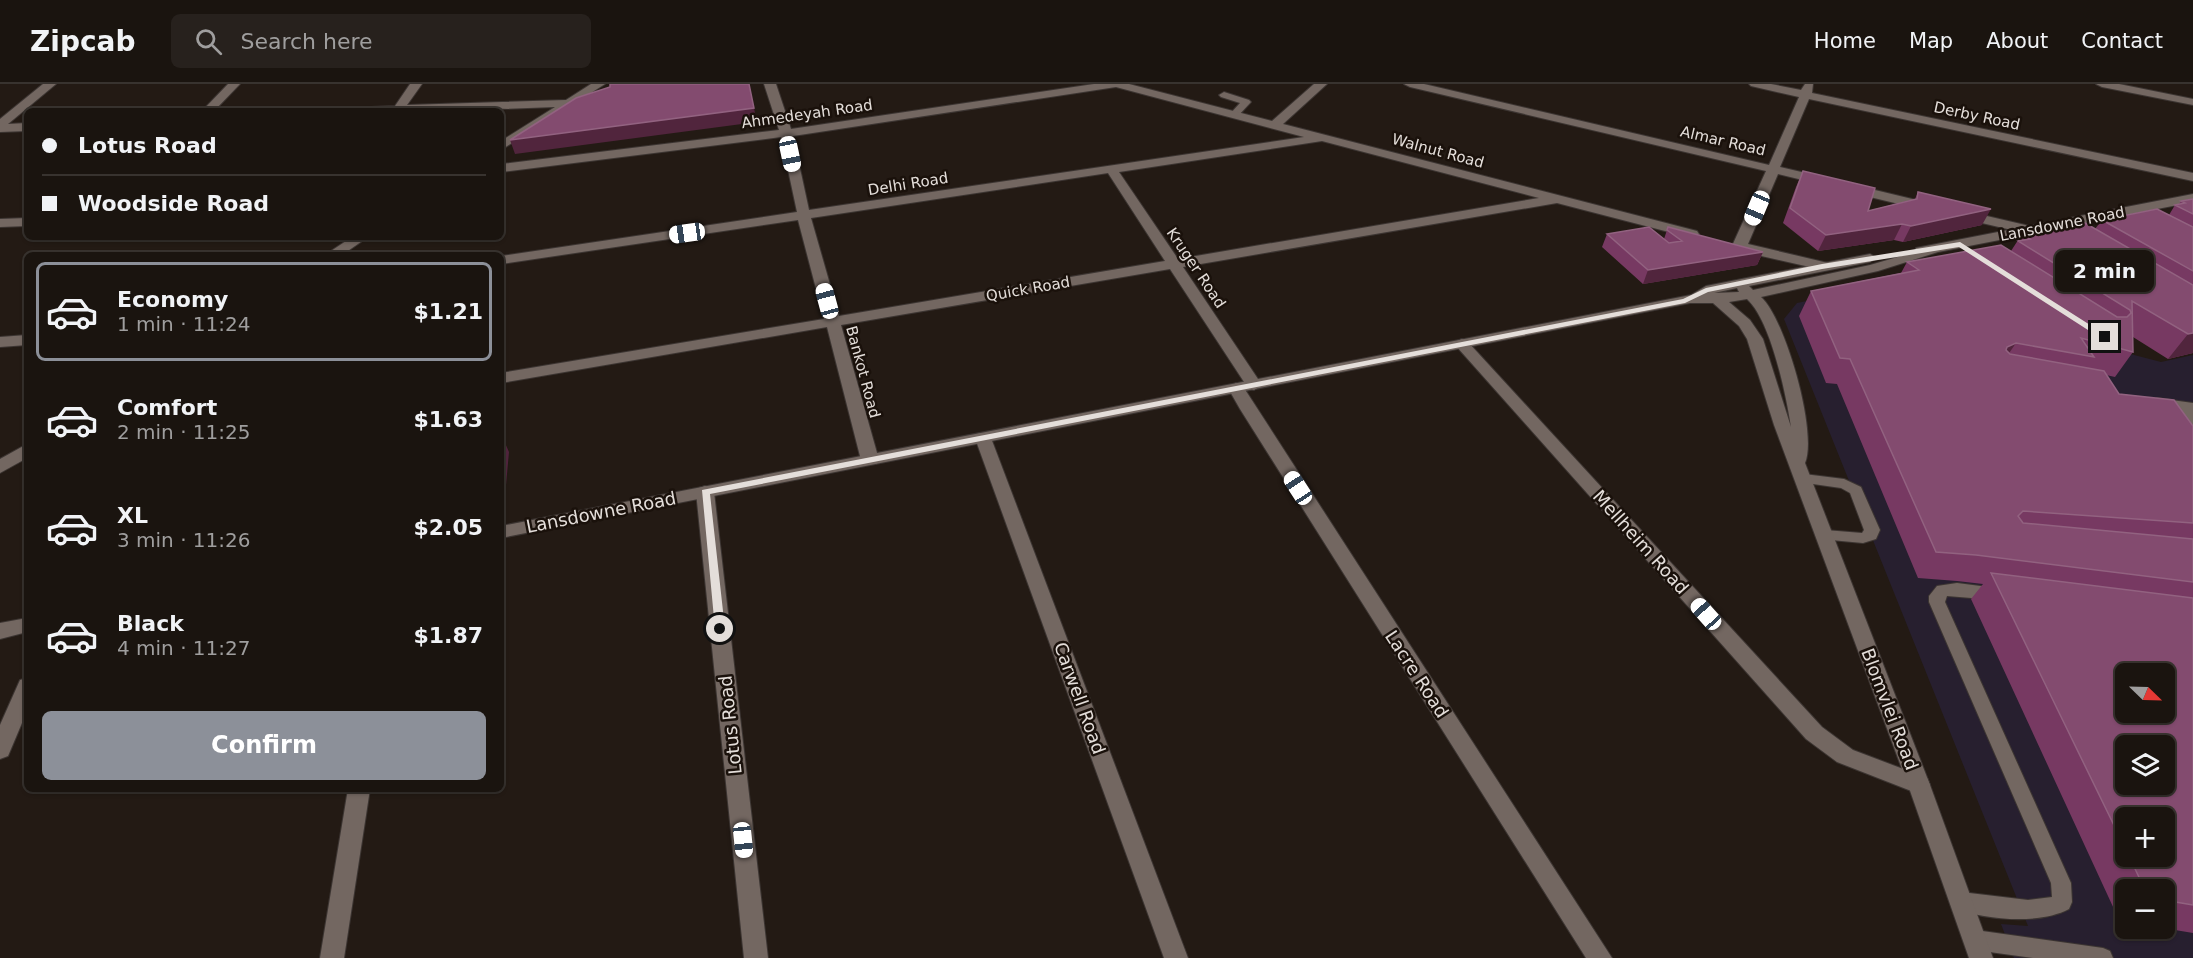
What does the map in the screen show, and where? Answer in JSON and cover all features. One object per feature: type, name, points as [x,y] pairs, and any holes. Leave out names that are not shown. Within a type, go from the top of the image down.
[{"type":"street","points":[[0,126],[50,84]]},
{"type":"street","points":[[211,108],[234,84]]},
{"type":"street","points":[[399,108],[416,84]]},
{"type":"street","points":[[504,144],[599,84]]},
{"type":"street","name":"Bankot Road","points":[[770,84],[786,133],[804,216],[870,460]]},
{"type":"street","name":"Ahmedeyah Road","points":[[504,168],[786,133],[1117,84]]},
{"type":"street","name":"Walnut Road","points":[[1117,84],[1706,238]]},
{"type":"street","points":[[1275,125],[1321,84]]},
{"type":"street","name":"Almar Road","points":[[1410,84],[2029,230]]},
{"type":"street","name":"Derby Road","points":[[1755,84],[1808,89],[2193,177]]},
{"type":"street","points":[[2102,84],[2193,102]]},
{"type":"street","points":[[1740,247],[1808,89]]},
{"type":"street","points":[[399,108],[568,103]]},
{"type":"street","points":[[0,126],[24,127]]},
{"type":"street","name":"Delhi Road","points":[[504,260],[1320,138]]},
{"type":"street","name":"Kruger Road","points":[[1111,169],[1174,264],[1245,386]]},
{"type":"street","name":"Lansdowne Road","points":[[504,531],[1690,299],[1712,295],[1751,295],[1870,270],[1932,250],[2193,198]]},
{"type":"street","name":"Quick Road","points":[[504,377],[1556,199]]},
{"type":"street","points":[[0,223],[24,222]]},
{"type":"street","points":[[337,252],[356,240]]},
{"type":"street","points":[[1740,247],[1822,266]]},
{"type":"street","points":[[1740,247],[1771,261],[1780,275]]},
{"type":"street","name":"Lansdowne Road","points":[[1712,295],[1737,283],[1892,254],[1932,250]]},
{"type":"street","name":"Blomvlei Road","points":[[1737,283],[1763,306],[1785,364],[1795,401],[1801,438],[1801,470]]},
{"type":"street","name":"Blomvlei Road","points":[[1712,295],[1751,330],[1782,425],[1919,785],[1978,949]]},
{"type":"street","points":[[0,342],[24,340]]},
{"type":"street","name":"Mellheim Road","points":[[1462,344],[1814,733],[1845,756],[1919,785]]},
{"type":"street","name":"Lacre Road","points":[[1245,386],[1248,409],[1600,958]]},
{"type":"street","name":"Carwell Road","points":[[983,438],[1176,958]]},
{"type":"street","points":[[4,464],[24,452]]},
{"type":"street","points":[[4,464],[24,460]]},
{"type":"street","name":"Lotus Road","points":[[705,492],[756,958]]},
{"type":"street","points":[[0,631],[24,626]]},
{"type":"street","points":[[0,750],[24,693]]},
{"type":"street","points":[[332,958],[359,792]]},
{"type":"lane","points":[[1224,95],[1246,102],[1234,115]]},
{"type":"lane","points":[[2118,212],[2133,221]]},
{"type":"lane","points":[[2046,227],[2062,236]]},
{"type":"lane","points":[[1960,244],[1977,256]]},
{"type":"lane","points":[[2141,400],[2186,405],[2193,422]]},
{"type":"lane","points":[[1801,470],[1856,490],[1872,530],[1871,535],[1863,538],[1825,535]]},
{"type":"lane","points":[[1961,901],[2022,909],[2054,907],[2062,902],[2061,883],[1937,602],[1937,596],[1946,590],[2013,596]]},
{"type":"lane","points":[[1978,949],[2103,958]]},
{"type":"shaded area","points":[[1875,287],[2161,362],[2193,355],[2193,958],[2014,958],[2001,924],[2028,926],[1784,319],[1797,303]]},
{"type":"building","points":[[610,84],[749,84],[754,108],[510,140],[576,98],[610,87]]},
{"type":"building","points":[[1803,171],[1875,188],[1868,211],[1917,199],[1918,192],[1991,209],[1911,226],[1902,224],[1826,235],[1790,208]]},
{"type":"building","points":[[2193,199],[2193,214],[2175,205],[2185,203],[2181,201]]},
{"type":"building","points":[[2157,209],[2193,227],[2193,271],[2102,220]]},
{"type":"building","points":[[2085,223],[2193,285],[2193,333],[2188,334],[2132,301],[2133,352],[2081,338],[2094,357],[2016,343],[2007,347],[2006,350],[2010,354],[2104,371],[2119,394],[2174,400],[2193,426],[2193,523],[2023,511],[2018,516],[2023,523],[2193,539],[2193,582],[1936,552],[1850,359],[1840,358],[1811,291],[1919,270],[1907,262],[2001,245],[2117,317],[2127,317],[2131,313],[2130,310],[2018,241],[2030,239],[2022,234]]},
{"type":"building","points":[[1649,227],[1669,243],[1682,241],[1667,230],[1668,227],[1763,252],[1648,270],[1607,234]]},
{"type":"building","points":[[1991,573],[2193,598],[2193,905],[2175,902],[2175,879],[2140,879],[2134,867],[2175,867],[2175,807],[2115,807],[2115,827]]},
{"type":"route","points":[[720,629],[705,492],[1690,299],[1706,290],[1822,266],[1960,244],[2105,337]]}]
